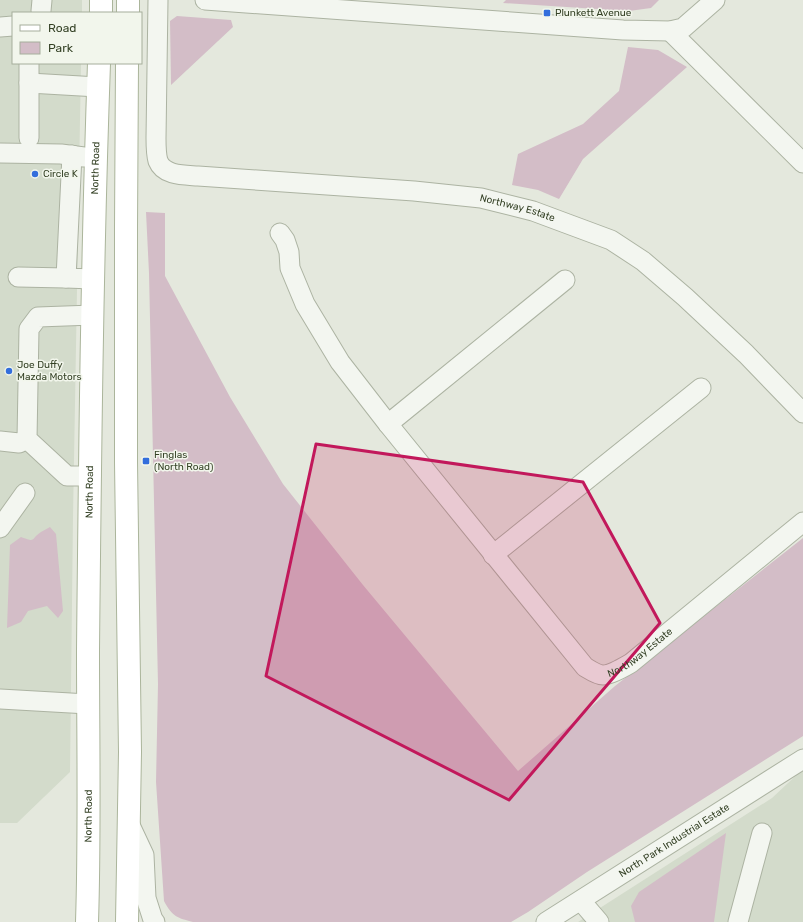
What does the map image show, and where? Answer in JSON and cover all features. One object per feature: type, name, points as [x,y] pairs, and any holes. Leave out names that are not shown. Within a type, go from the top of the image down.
[{"type":"main road","points":[[101,0],[101,12]]},
{"type":"main road","points":[[128,0],[128,12]]},
{"type":"main road","name":"North Road","points":[[87,922],[89,843],[88,704],[90,476],[93,279],[99,64]]},
{"type":"main road","points":[[127,64],[126,455],[130,752],[127,922]]},
{"type":"street","name":"Northway Estate","points":[[158,0],[156,138],[158,160],[163,169],[170,173],[198,176],[481,198],[533,211],[611,240],[643,261],[685,297],[746,354],[803,413]]},
{"type":"street","points":[[205,0],[615,29],[670,31],[683,28],[715,0]]},
{"type":"street","points":[[0,27],[12,26]]},
{"type":"street","points":[[670,31],[803,163]]},
{"type":"street","points":[[29,64],[29,138]]},
{"type":"street","points":[[29,83],[98,87]]},
{"type":"street","points":[[0,153],[61,154],[96,159]]},
{"type":"street","points":[[66,278],[72,156]]},
{"type":"street","name":"Northway Estate","points":[[280,233],[285,240],[289,252],[290,268],[306,304],[340,362],[493,555],[585,667],[593,672],[603,675],[631,663],[803,522]]},
{"type":"street","points":[[18,277],[93,279]]},
{"type":"street","points":[[388,424],[565,280]]},
{"type":"street","points":[[90,476],[67,476],[27,439],[29,329],[38,317],[93,315]]},
{"type":"street","points":[[493,555],[701,388]]},
{"type":"street","points":[[0,442],[18,443],[27,439]]},
{"type":"street","points":[[0,528],[25,494]]},
{"type":"street","points":[[0,699],[88,704]]},
{"type":"street","name":"North Park Industrial Estate","points":[[546,922],[803,759]]},
{"type":"street","points":[[129,823],[144,855],[146,898],[155,922]]},
{"type":"street","points":[[738,922],[762,833]]},
{"type":"street","points":[[581,901],[599,922]]},
{"type":"highlighted area","points":[[316,444],[583,482],[660,623],[509,800],[266,676]]},
{"type":"shaded area","points":[[0,0],[82,0],[82,12],[12,12],[12,64],[81,64],[70,772],[17,823],[0,823]]},
{"type":"shaded area","points":[[803,769],[803,922],[578,922],[772,798]]},
{"type":"green space","points":[[506,0],[659,0],[651,8],[629,11],[503,3]]},
{"type":"green space","points":[[177,16],[231,20],[233,27],[171,85],[170,21]]},
{"type":"green space","points":[[628,47],[658,50],[687,67],[583,159],[559,199],[538,190],[512,185],[518,154],[583,124],[619,91]]},
{"type":"green space","points":[[146,212],[165,213],[165,276],[230,397],[283,484],[363,585],[518,771],[615,686],[803,538],[803,736],[587,872],[511,922],[193,922],[172,913],[164,901],[156,782],[158,684],[149,273]]},
{"type":"green space","points":[[50,527],[56,534],[63,611],[58,618],[47,606],[28,611],[21,622],[7,628],[10,545],[21,537],[31,540]]},
{"type":"green space","points":[[726,833],[714,922],[635,922],[631,906],[639,892]]},
{"type":"place","name":"Plunkett Avenue","points":[[547,13]]},
{"type":"place","name":"Circle K","points":[[35,174]]},
{"type":"place","name":"Joe Duffy Mazda Motors","points":[[9,371]]},
{"type":"place","name":"Finglas (North Road)","points":[[146,461]]}]
